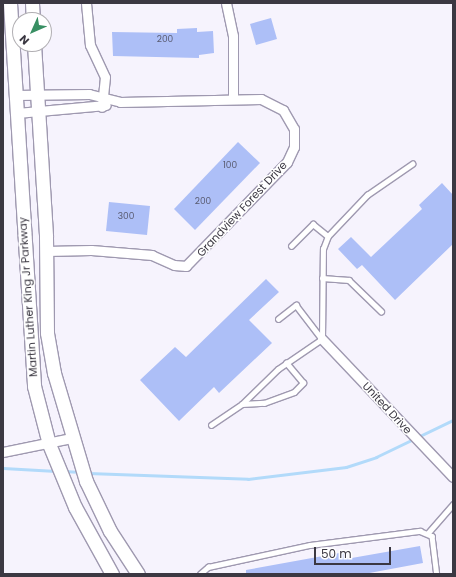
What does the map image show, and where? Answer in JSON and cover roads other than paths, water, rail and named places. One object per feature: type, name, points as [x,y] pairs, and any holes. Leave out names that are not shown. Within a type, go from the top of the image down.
[{"type":"main road","name":"Martin Luther King Jr Parkway","points":[[10,3],[29,348],[34,386],[49,444],[75,507],[112,574]]},
{"type":"main road","name":"Martin Luther King Jr Parkway","points":[[35,52],[46,251],[47,333],[71,438],[98,508],[138,574]]},
{"type":"street","points":[[86,3],[87,35],[105,77],[102,107]]},
{"type":"street","points":[[226,3],[232,36],[233,99]]},
{"type":"street","points":[[16,95],[38,94],[103,96],[113,102]]},
{"type":"street","name":"Grandview Forest Drive","points":[[17,113],[102,107],[113,102],[233,99],[268,101],[283,110],[294,129],[292,155],[191,263],[180,267],[152,255],[99,250],[46,251]]},
{"type":"street","name":"United Drive","points":[[322,339],[453,477]]},
{"type":"street","points":[[3,452],[49,444],[71,438]]},
{"type":"lane","points":[[322,339],[323,249],[328,236],[367,195],[412,164]]},
{"type":"lane","points":[[291,246],[313,224],[328,236]]},
{"type":"lane","points":[[322,278],[340,277],[349,280],[381,311]]},
{"type":"lane","points":[[278,319],[296,305],[322,339]]},
{"type":"lane","points":[[211,425],[242,404],[286,363],[322,339]]},
{"type":"lane","points":[[242,404],[264,403],[294,392],[303,383],[286,363]]},
{"type":"lane","points":[[428,533],[453,504]]},
{"type":"lane","points":[[200,574],[208,567],[310,545],[361,536],[428,533],[432,536],[438,574]]},
{"type":"waterway","points":[[88,473],[248,479],[346,467],[376,457],[453,420]]},
{"type":"waterway","points":[[3,468],[56,471]]},
{"type":"waterway","points":[[64,471],[80,472]]}]
